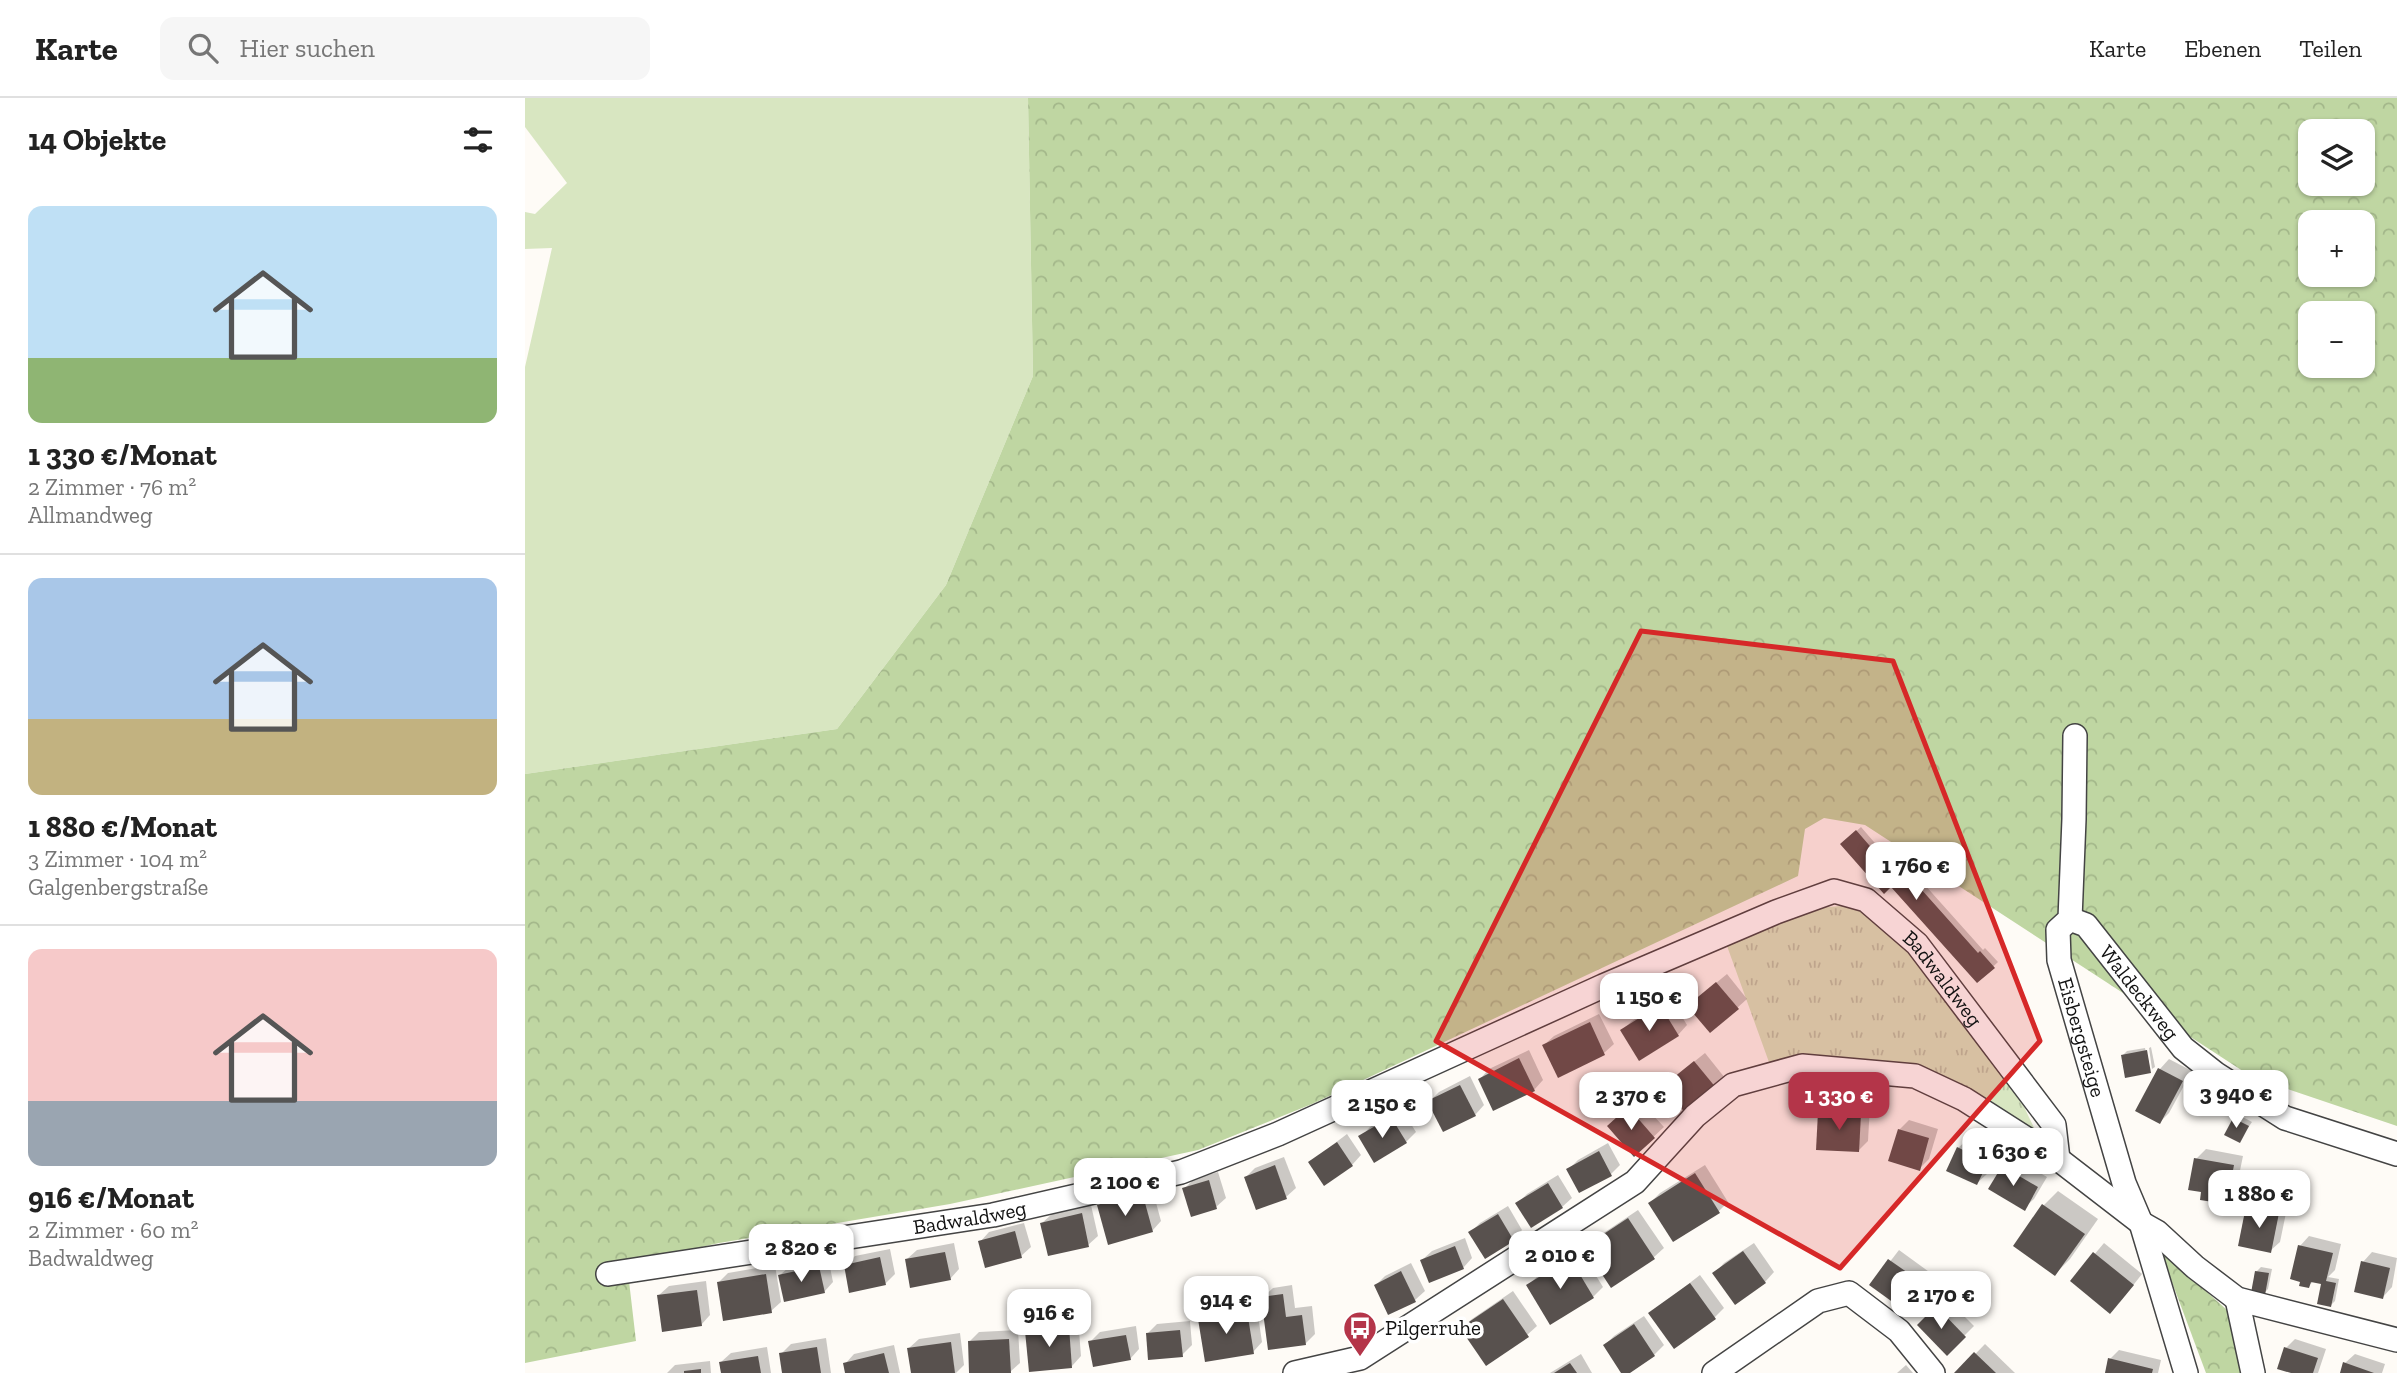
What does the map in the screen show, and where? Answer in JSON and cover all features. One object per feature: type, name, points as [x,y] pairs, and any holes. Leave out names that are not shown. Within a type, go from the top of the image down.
[{"type":"street","name":"Eisbergsteige","points":[[2075,736],[2070,919],[2058,930],[2059,960],[2124,1183],[2141,1223],[2186,1373]]},
{"type":"street","name":"Badwaldweg","points":[[608,1274],[993,1215],[1181,1172],[1278,1134],[1603,986],[1776,912],[1834,891],[1866,900],[1917,944],[2054,1125],[2058,1159]]},
{"type":"street","name":"Waldeckweg","points":[[2070,919],[2086,925],[2183,1048],[2217,1074],[2285,1118],[2397,1154]]},
{"type":"street","points":[[1294,1373],[1360,1357],[1635,1182],[1695,1116],[1733,1086],[1802,1066],[1915,1076],[1964,1099],[2058,1159],[2141,1223],[2157,1232],[2195,1267],[2237,1299],[2397,1340]]},
{"type":"street","points":[[1714,1373],[1818,1301],[1849,1293],[1899,1331],[1933,1373]]},
{"type":"street","points":[[2237,1299],[2253,1373]]},
{"type":"highlighted area","points":[[1641,631],[1893,661],[2040,1041],[1840,1268],[1436,1041]]},
{"type":"green space","points":[[525,98],[1028,98],[1033,376],[946,585],[837,729],[525,774],[525,367],[552,248],[525,249],[525,212],[535,214],[567,183],[525,127]]},
{"type":"green space","points":[[1028,98],[2397,98],[2397,1126],[2252,1077],[1865,825],[1824,818],[1805,829],[1798,876],[1312,1104],[1198,1150],[950,1204],[719,1243],[627,1264],[636,1341],[525,1363],[525,774],[837,729],[946,585],[1033,376]]},
{"type":"green space","points":[[1852,905],[1885,921],[2018,1094],[2036,1132],[1943,1076],[1867,1061],[1770,1065],[1727,946],[1779,921],[1818,908]]},
{"type":"green space","points":[[2160,1250],[2227,1310],[2244,1373],[2206,1373]]},
{"type":"building","points":[[1856,830],[1882,860],[1895,848],[1911,865],[1904,870],[1978,953],[1980,951],[1995,968],[1977,983],[1891,887],[1884,894],[1840,844]]},
{"type":"building","points":[[1716,982],[1739,1009],[1710,1033],[1687,1006]]},
{"type":"building","points":[[1660,1005],[1679,1036],[1639,1061],[1620,1030]]},
{"type":"building","points":[[1590,1022],[1605,1055],[1558,1078],[1542,1045]]},
{"type":"building","points":[[2147,1050],[2151,1073],[2125,1078],[2121,1055]]},
{"type":"building","points":[[1519,1058],[1535,1091],[1493,1111],[1478,1079]]},
{"type":"building","points":[[1694,1061],[1717,1089],[1686,1114],[1663,1086]]},
{"type":"building","points":[[2158,1068],[2183,1081],[2160,1124],[2135,1111]]},
{"type":"building","points":[[1460,1085],[1476,1116],[1443,1132],[1427,1101]]},
{"type":"building","points":[[1628,1107],[1655,1138],[1634,1157],[1607,1126]]},
{"type":"building","points":[[1818,1112],[1861,1114],[1859,1152],[1816,1150]]},
{"type":"building","points":[[1391,1117],[1407,1143],[1374,1163],[1358,1136]]},
{"type":"building","points":[[2233,1118],[2249,1126],[2240,1143],[2224,1135]]},
{"type":"building","points":[[1898,1129],[1929,1138],[1920,1171],[1888,1161]]},
{"type":"building","points":[[1337,1142],[1353,1166],[1324,1186],[1308,1162]]},
{"type":"building","points":[[1957,1147],[1988,1162],[1977,1185],[1946,1171]]},
{"type":"building","points":[[1599,1151],[1612,1176],[1579,1193],[1566,1169]]},
{"type":"building","points":[[2194,1158],[2234,1165],[2228,1197],[2215,1194],[2213,1202],[2200,1200],[2201,1192],[2188,1190]]},
{"type":"building","points":[[1275,1165],[1287,1199],[1256,1210],[1244,1177]]},
{"type":"building","points":[[2002,1166],[2038,1187],[2025,1211],[1988,1189]]},
{"type":"building","points":[[1695,1173],[1720,1213],[1673,1242],[1648,1203]]},
{"type":"building","points":[[1209,1180],[1217,1209],[1191,1217],[1182,1188]]},
{"type":"building","points":[[1548,1183],[1563,1208],[1531,1228],[1515,1203]]},
{"type":"building","points":[[2274,1186],[2287,1188],[2285,1201],[2272,1199]]},
{"type":"building","points":[[1142,1192],[1153,1232],[1108,1245],[1097,1205]]},
{"type":"building","points":[[2042,1204],[2085,1234],[2055,1276],[2013,1246]]},
{"type":"building","points":[[2246,1206],[2279,1213],[2271,1253],[2238,1246]]},
{"type":"building","points":[[1082,1213],[1089,1247],[1048,1256],[1040,1223]]},
{"type":"building","points":[[1498,1214],[1514,1241],[1485,1259],[1468,1232]]},
{"type":"building","points":[[1628,1218],[1655,1259],[1611,1288],[1584,1247]]},
{"type":"building","points":[[1015,1231],[1022,1258],[985,1268],[978,1241]]},
{"type":"building","points":[[2298,1245],[2333,1253],[2326,1281],[2336,1283],[2331,1307],[2317,1304],[2321,1284],[2311,1282],[2309,1288],[2299,1286],[2300,1282],[2290,1279]]},
{"type":"building","points":[[1455,1246],[1464,1269],[1429,1283],[1420,1260]]},
{"type":"building","points":[[1743,1251],[1766,1283],[1735,1305],[1712,1273]]},
{"type":"building","points":[[945,1252],[951,1280],[910,1288],[905,1259]]},
{"type":"building","points":[[2093,1252],[2134,1285],[2110,1314],[2070,1281]]},
{"type":"building","points":[[880,1257],[886,1285],[849,1293],[844,1265]]},
{"type":"building","points":[[1570,1258],[1594,1298],[1550,1325],[1526,1285]]},
{"type":"building","points":[[1888,1259],[1924,1284],[1905,1311],[1869,1285]]},
{"type":"building","points":[[2361,1261],[2390,1268],[2383,1299],[2354,1292]]},
{"type":"building","points":[[819,1266],[825,1293],[784,1302],[778,1275]]},
{"type":"building","points":[[1401,1271],[1416,1302],[1388,1315],[1374,1285]]},
{"type":"building","points":[[2255,1271],[2269,1273],[2265,1295],[2251,1293]]},
{"type":"building","points":[[766,1274],[772,1313],[723,1321],[717,1282]]},
{"type":"building","points":[[1248,1282],[1252,1303],[1228,1307],[1224,1286]]},
{"type":"building","points":[[1690,1283],[1716,1319],[1674,1349],[1648,1313]]},
{"type":"building","points":[[697,1290],[702,1326],[662,1332],[657,1295]]},
{"type":"building","points":[[1283,1294],[1286,1317],[1302,1315],[1306,1345],[1268,1350],[1261,1297]]},
{"type":"building","points":[[1503,1299],[1529,1337],[1486,1366],[1460,1328]]},
{"type":"building","points":[[1936,1306],[1966,1337],[1947,1356],[1917,1325]]},
{"type":"building","points":[[1247,1311],[1254,1354],[1205,1362],[1198,1319]]},
{"type":"building","points":[[1634,1324],[1655,1356],[1630,1373],[1621,1373],[1603,1345]]},
{"type":"building","points":[[1069,1327],[1072,1368],[1029,1372],[1025,1331]]},
{"type":"building","points":[[1180,1330],[1183,1357],[1148,1360],[1146,1333]]},
{"type":"building","points":[[1126,1335],[1131,1360],[1093,1367],[1088,1341]]},
{"type":"building","points":[[1009,1339],[1011,1373],[969,1373],[968,1341]]},
{"type":"building","points":[[951,1342],[955,1373],[911,1373],[907,1348]]},
{"type":"building","points":[[817,1347],[821,1373],[782,1373],[779,1353]]},
{"type":"building","points":[[2284,1347],[2318,1358],[2313,1373],[2291,1373],[2277,1369]]},
{"type":"building","points":[[1974,1352],[1996,1373],[1954,1373]]},
{"type":"building","points":[[884,1353],[889,1373],[845,1373],[843,1363]]},
{"type":"building","points":[[758,1356],[761,1373],[721,1373],[719,1362]]},
{"type":"building","points":[[2108,1358],[2153,1369],[2152,1373],[2105,1373]]},
{"type":"building","points":[[2343,1362],[2374,1373],[2340,1373]]},
{"type":"building","points":[[1570,1363],[1577,1373],[1554,1373]]},
{"type":"building","points":[[701,1369],[701,1373],[684,1373],[684,1371]]},
{"type":"place","name":"Pilgerruhe","points":[[1360,1358]]}]
